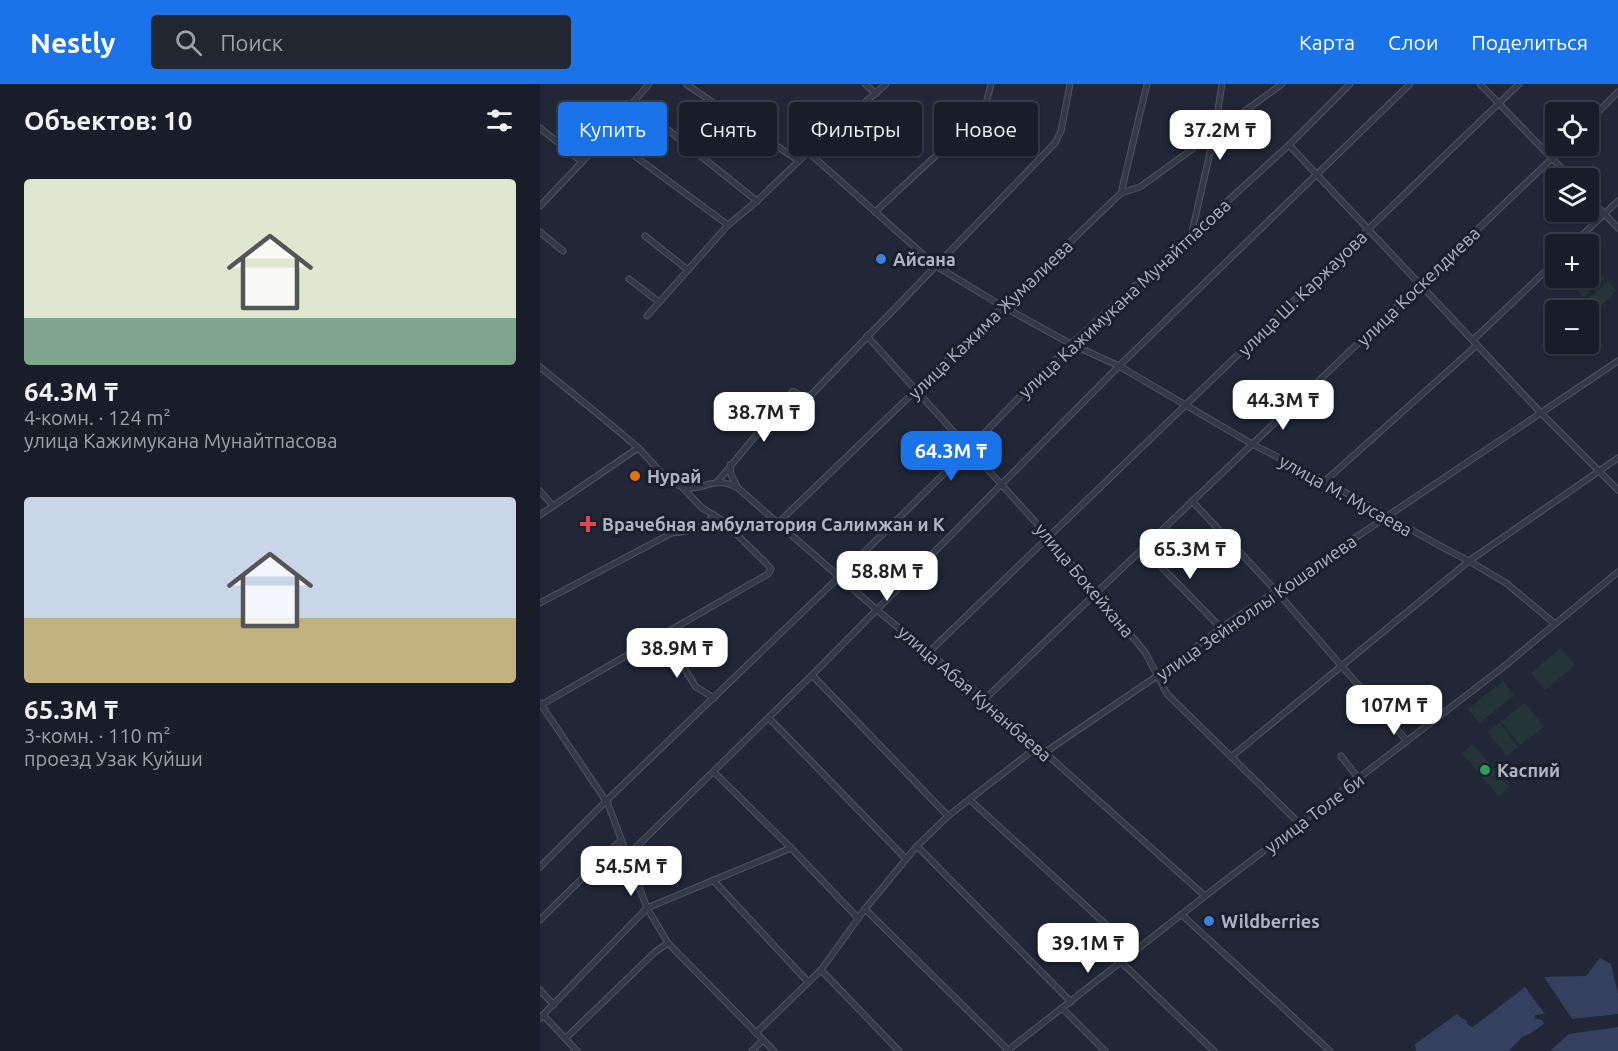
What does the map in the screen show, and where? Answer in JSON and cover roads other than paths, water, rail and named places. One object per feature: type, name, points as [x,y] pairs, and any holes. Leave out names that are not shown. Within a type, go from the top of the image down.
[{"type":"street","points":[[686,84],[799,161]]},
{"type":"street","points":[[865,84],[876,94]]},
{"type":"street","points":[[867,102],[886,84]]},
{"type":"street","points":[[875,212],[980,115],[988,101],[992,84]]},
{"type":"street","points":[[718,482],[793,391],[803,397],[811,395],[1055,143],[1061,131],[1070,84]]},
{"type":"street","points":[[1147,84],[1121,193],[1140,188],[1282,84]]},
{"type":"street","points":[[1191,234],[1214,135],[1222,84]]},
{"type":"street","name":"улица Кажимукана Мунайтпасова","points":[[540,867],[970,448],[1071,344],[1288,145],[1350,84]]},
{"type":"street","points":[[627,856],[769,718],[1119,366],[1410,84]]},
{"type":"street","points":[[1480,84],[1561,168]]},
{"type":"street","name":"улица Ш. Каржауова","points":[[929,652],[1519,84]]},
{"type":"street","points":[[633,102],[645,85]]},
{"type":"street","points":[[1599,111],[1618,92]]},
{"type":"street","points":[[540,128],[582,162]]},
{"type":"street","points":[[667,129],[757,201]]},
{"type":"street","points":[[1288,145],[1618,490]]},
{"type":"street","points":[[540,206],[587,156]]},
{"type":"street","points":[[635,156],[728,225]]},
{"type":"street","points":[[647,315],[728,225],[804,156]]},
{"type":"street","name":"улица М. Мусаева","points":[[812,156],[936,266],[1002,306],[1071,344],[1119,366],[1252,444],[1325,481],[1469,561],[1506,583],[1554,623]]},
{"type":"street","name":"улица Коскелдиева","points":[[984,699],[1555,156]]},
{"type":"street","name":"улица Кажима Жумалиева","points":[[779,522],[1121,193]]},
{"type":"street","points":[[1583,234],[1618,201]]},
{"type":"street","points":[[1599,209],[1618,228]]},
{"type":"street","points":[[540,232],[563,251]]},
{"type":"street","points":[[645,236],[688,270]]},
{"type":"street","points":[[1325,481],[1475,342],[1545,272]]},
{"type":"street","points":[[629,279],[659,302]]},
{"type":"street","name":"улица Бокейхана","points":[[867,336],[1048,536],[1145,652],[1167,694],[1300,824]]},
{"type":"street","name":"улица Зейноллы Кошалиева","points":[[1044,753],[1157,676],[1221,628],[1618,361]]},
{"type":"street","points":[[540,367],[638,448],[660,473],[682,487],[702,508],[722,520],[771,568],[768,574],[541,704],[606,801],[647,908],[668,943],[774,1051]]},
{"type":"street","points":[[540,515],[638,448]]},
{"type":"street","points":[[1231,757],[1469,561],[1618,458]]},
{"type":"street","points":[[730,465],[731,475],[738,488]]},
{"type":"street","name":"улица Абая Кунанбаева","points":[[682,487],[692,488],[718,482],[729,483],[738,488],[877,610],[984,699],[1205,896]]},
{"type":"street","points":[[540,491],[553,506]]},
{"type":"street","points":[[1192,501],[1277,592],[1407,741]]},
{"type":"street","points":[[540,603],[672,533],[696,530],[707,524],[714,515]]},
{"type":"street","points":[[1143,548],[1221,628]]},
{"type":"street","name":"улица Толе би","points":[[1008,1051],[1502,668],[1618,572]]},
{"type":"street","points":[[663,635],[696,687],[714,698]]},
{"type":"street","points":[[812,675],[948,816]]},
{"type":"street","points":[[769,718],[906,859]]},
{"type":"street","points":[[756,1033],[820,970],[916,846],[948,816],[1037,747]]},
{"type":"street","points":[[1341,756],[1359,779]]},
{"type":"street","points":[[714,772],[858,918]]},
{"type":"street","points":[[970,800],[1135,951]]},
{"type":"street","points":[[540,920],[621,840]]},
{"type":"street","points":[[916,846],[1071,1002]]},
{"type":"street","points":[[577,1051],[542,1017],[647,908],[791,848]]},
{"type":"street","points":[[540,856],[546,862]]},
{"type":"street","points":[[713,880],[808,982]]},
{"type":"street","points":[[865,909],[1008,1051]]},
{"type":"street","points":[[1182,915],[1330,1051]]},
{"type":"street","points":[[566,1038],[668,943]]},
{"type":"street","points":[[1121,962],[1214,1051]]},
{"type":"street","points":[[820,970],[899,1051]]},
{"type":"street","points":[[540,990],[554,1005]]},
{"type":"street","points":[[1062,1008],[1105,1051]]},
{"type":"street","points":[[752,1051],[763,1040]]},
{"type":"water","points":[[1600,958],[1611,964],[1618,994],[1618,1014],[1572,1019],[1544,977],[1586,976]]},
{"type":"water","points":[[1525,987],[1545,1014],[1535,1015],[1535,1019],[1542,1020],[1544,1024],[1522,1037],[1509,1051],[1416,1051],[1415,1044],[1457,1014],[1473,1027]]},
{"type":"water","points":[[1618,1027],[1618,1051],[1550,1051],[1569,1034]]},
{"type":"place","name":"Айсана","points":[[881,259]]},
{"type":"place","name":"Нурай","points":[[635,476]]},
{"type":"place","name":"Врачебная амбулатория Салимжан и К","points":[[588,524]]},
{"type":"place","name":"Каспий","points":[[1485,770]]},
{"type":"place","name":"Wildberries","points":[[1209,921]]}]
